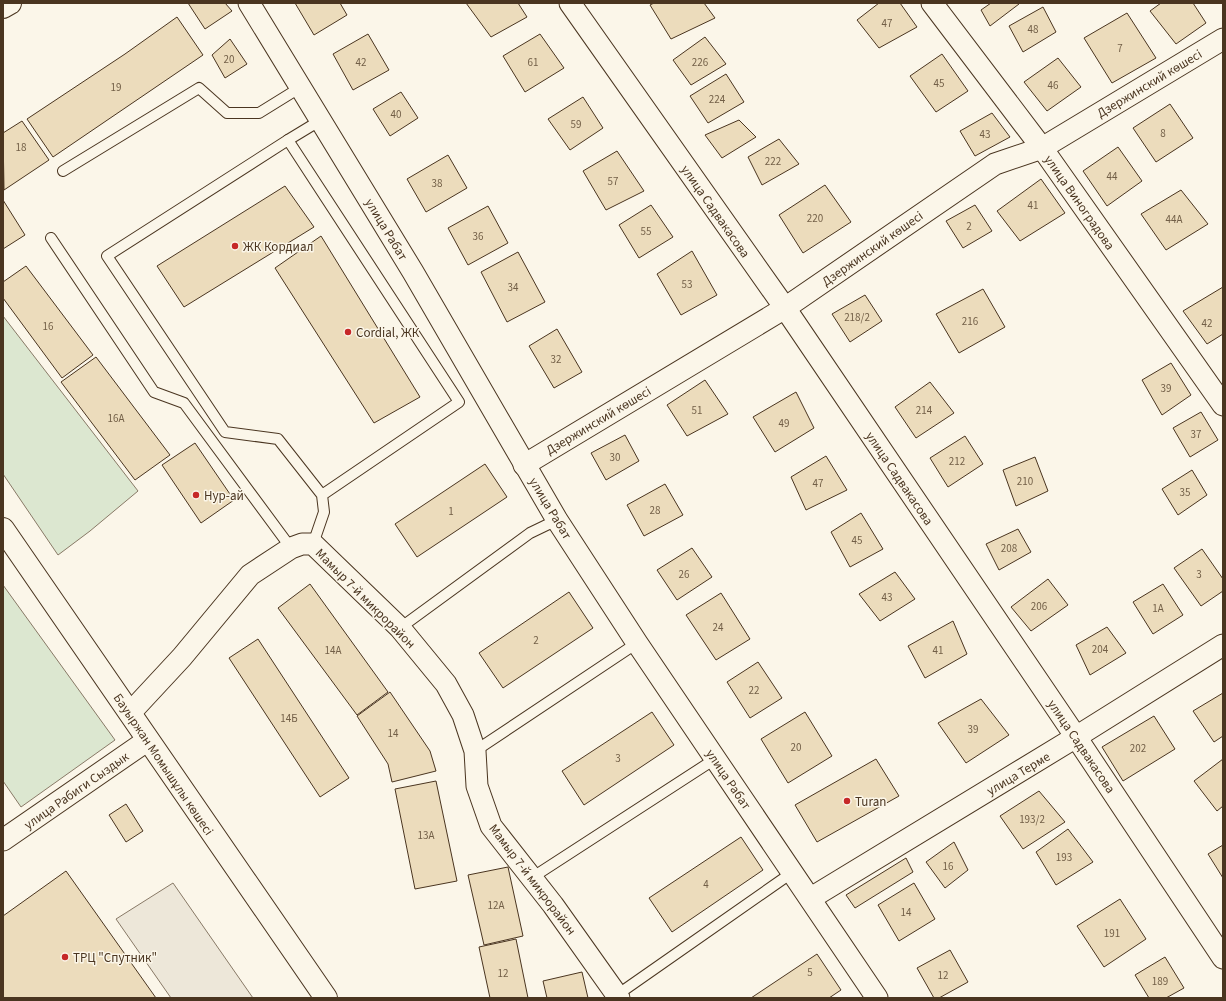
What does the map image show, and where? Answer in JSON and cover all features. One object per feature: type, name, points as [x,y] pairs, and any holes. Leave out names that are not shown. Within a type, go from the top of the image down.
[{"type":"main road","points":[[3,7],[10,3]]},
{"type":"main road","name":"Бауыржан Момышұлы көшесі","points":[[3,529],[326,998]]},
{"type":"street","name":"улица Рабат","points":[[249,3],[413,272],[557,520],[715,759],[811,898],[877,998]]},
{"type":"street","name":"улица Садвакасова","points":[[570,3],[785,308],[1076,737],[1223,958]]},
{"type":"street","name":"улица Виноградова","points":[[932,3],[1042,148],[1223,405]]},
{"type":"street","name":"Дзержинский көшесі","points":[[524,465],[785,308],[995,164],[1042,148],[1223,39]]},
{"type":"street","points":[[130,713],[182,657],[250,575],[291,548],[302,544],[313,544]]},
{"type":"street","name":"Мамыр 7-й микрорайон","points":[[313,544],[400,628],[446,684],[463,715],[475,751],[477,786],[491,826],[533,877],[618,996]]},
{"type":"street","name":"улица Терме","points":[[811,898],[1076,737],[1223,644]]},
{"type":"street","name":"улица Рабиги Сыздык","points":[[3,840],[148,740]]},
{"type":"lane","points":[[63,171],[199,88],[227,113],[259,113],[301,87]]},
{"type":"lane","points":[[313,544],[324,512],[322,495],[278,439],[225,432],[107,256],[321,120]]},
{"type":"lane","points":[[288,140],[459,402],[322,495]]},
{"type":"lane","points":[[51,238],[154,392],[184,403],[291,548]]},
{"type":"lane","points":[[400,628],[530,534],[557,520]]},
{"type":"lane","points":[[475,751],[637,642]]},
{"type":"lane","points":[[533,877],[715,759]]},
{"type":"lane","points":[[618,996],[793,872]]},
{"type":"green space","points":[[3,316],[138,491],[90,531],[58,555],[3,474]]},
{"type":"green space","points":[[3,585],[115,740],[21,807],[3,781]]},
{"type":"shaded area","points":[[173,883],[253,998],[171,998],[116,919]]},
{"type":"building","points":[[188,3],[225,3],[232,11],[205,29]]},
{"type":"building","points":[[295,3],[340,3],[347,15],[314,35]]},
{"type":"building","points":[[466,3],[518,3],[527,17],[491,37]]},
{"type":"building","points":[[654,3],[704,3],[715,18],[671,39],[650,5]]},
{"type":"building","points":[[879,3],[900,3],[917,27],[879,48],[857,20]]},
{"type":"building","points":[[991,3],[1019,4],[990,26],[981,10]]},
{"type":"building","points":[[1161,3],[1193,3],[1206,23],[1176,44],[1150,11]]},
{"type":"building","points":[[1043,7],[1056,32],[1023,52],[1009,26]]},
{"type":"building","points":[[1127,13],[1156,58],[1112,83],[1084,38]]},
{"type":"building","points":[[177,17],[203,55],[53,157],[27,119],[125,54]]},
{"type":"building","points":[[368,34],[389,70],[353,90],[333,54]]},
{"type":"building","points":[[540,34],[564,68],[525,92],[503,56]]},
{"type":"building","points":[[705,37],[726,64],[691,85],[673,60]]},
{"type":"building","points":[[230,39],[247,64],[225,78],[212,55]]},
{"type":"building","points":[[942,54],[968,91],[936,112],[910,76]]},
{"type":"building","points":[[1058,58],[1081,87],[1047,111],[1024,82]]},
{"type":"building","points":[[726,74],[744,102],[708,123],[690,96]]},
{"type":"building","points":[[401,92],[418,118],[390,136],[373,109]]},
{"type":"building","points":[[583,97],[603,128],[570,150],[548,119]]},
{"type":"building","points":[[1170,104],[1193,138],[1156,162],[1133,128]]},
{"type":"building","points":[[992,113],[1010,137],[975,156],[960,131]]},
{"type":"building","points":[[739,120],[756,137],[722,158],[705,135]]},
{"type":"building","points":[[22,121],[49,160],[4,190],[3,133]]},
{"type":"building","points":[[779,139],[799,164],[762,185],[748,157]]},
{"type":"building","points":[[1118,147],[1142,181],[1107,206],[1083,171]]},
{"type":"building","points":[[617,151],[644,191],[606,210],[583,171]]},
{"type":"building","points":[[448,155],[467,188],[426,212],[407,179]]},
{"type":"building","points":[[1041,179],[1065,213],[1020,241],[997,211]]},
{"type":"building","points":[[825,185],[851,222],[803,253],[779,215]]},
{"type":"building","name":"ЖК Кордиал","points":[[285,186],[314,227],[184,307],[157,266]]},
{"type":"building","points":[[1181,190],[1208,224],[1166,250],[1141,214]]},
{"type":"building","points":[[3,200],[25,235],[3,249]]},
{"type":"building","points":[[651,205],[673,237],[639,258],[619,225]]},
{"type":"building","points":[[975,205],[992,231],[963,248],[946,221]]},
{"type":"building","points":[[488,206],[508,243],[468,265],[448,228]]},
{"type":"building","name":"Cordial, ЖК","points":[[321,236],[420,397],[374,423],[275,268]]},
{"type":"building","points":[[692,251],[717,295],[681,315],[657,274]]},
{"type":"building","points":[[518,252],[545,302],[507,322],[481,272]]},
{"type":"building","points":[[26,266],[93,355],[62,378],[3,298],[3,282]]},
{"type":"building","points":[[1223,287],[1223,334],[1207,344],[1183,311]]},
{"type":"building","points":[[983,289],[1005,327],[959,353],[936,314]]},
{"type":"building","points":[[865,295],[882,321],[850,342],[832,314]]},
{"type":"building","points":[[557,329],[582,372],[554,388],[529,346]]},
{"type":"building","points":[[96,357],[170,455],[135,480],[61,382]]},
{"type":"building","points":[[1171,363],[1191,395],[1162,415],[1142,380]]},
{"type":"building","points":[[705,380],[728,414],[687,436],[667,405]]},
{"type":"building","points":[[930,382],[954,413],[916,438],[895,407]]},
{"type":"building","points":[[796,392],[814,428],[775,452],[753,417]]},
{"type":"building","points":[[1201,412],[1218,440],[1190,457],[1173,428]]},
{"type":"building","points":[[625,435],[639,461],[606,480],[591,453]]},
{"type":"building","points":[[965,436],[983,464],[948,487],[930,458]]},
{"type":"building","points":[[195,443],[234,500],[201,523],[162,465]]},
{"type":"building","points":[[826,456],[847,490],[806,510],[791,477]]},
{"type":"building","points":[[1035,457],[1048,491],[1016,506],[1003,470]]},
{"type":"building","points":[[485,464],[507,497],[417,557],[395,524]]},
{"type":"building","points":[[1192,470],[1207,495],[1178,515],[1162,489]]},
{"type":"building","points":[[665,484],[683,515],[644,536],[627,505]]},
{"type":"building","points":[[861,513],[883,549],[850,567],[831,532]]},
{"type":"building","points":[[1018,529],[1031,552],[999,570],[986,544]]},
{"type":"building","points":[[692,548],[712,577],[677,600],[657,570]]},
{"type":"building","points":[[1202,549],[1223,579],[1223,591],[1201,606],[1174,568]]},
{"type":"building","points":[[895,572],[915,599],[880,621],[859,594]]},
{"type":"building","points":[[1048,579],[1068,605],[1031,631],[1011,607]]},
{"type":"building","points":[[310,584],[388,692],[357,715],[278,608]]},
{"type":"building","points":[[1163,584],[1183,615],[1153,634],[1133,602]]},
{"type":"building","points":[[569,592],[593,628],[503,688],[479,653]]},
{"type":"building","points":[[721,593],[750,639],[716,660],[686,615]]},
{"type":"building","points":[[953,621],[967,654],[925,678],[908,646]]},
{"type":"building","points":[[1107,627],[1126,653],[1090,675],[1076,645]]},
{"type":"building","points":[[258,639],[349,778],[320,797],[229,658]]},
{"type":"building","points":[[758,662],[782,698],[750,718],[727,682]]},
{"type":"building","points":[[390,692],[430,751],[436,771],[392,782],[388,764],[357,716]]},
{"type":"building","points":[[1223,693],[1223,736],[1214,742],[1193,711]]},
{"type":"building","points":[[981,699],[1009,735],[966,763],[938,723]]},
{"type":"building","points":[[652,712],[674,745],[584,805],[562,771]]},
{"type":"building","points":[[805,712],[832,756],[788,783],[761,739]]},
{"type":"building","points":[[1154,716],[1175,749],[1123,781],[1102,747]]},
{"type":"building","name":"Turan","points":[[876,759],[899,796],[817,842],[795,805]]},
{"type":"building","points":[[1223,759],[1223,806],[1217,811],[1194,781]]},
{"type":"building","points":[[436,781],[457,881],[415,889],[395,789]]},
{"type":"building","points":[[1039,791],[1065,822],[1023,849],[1000,816]]},
{"type":"building","points":[[126,804],[143,831],[126,842],[109,815]]},
{"type":"building","points":[[1068,829],[1093,862],[1056,885],[1036,852]]},
{"type":"building","points":[[741,837],[763,870],[672,932],[649,898]]},
{"type":"building","points":[[954,842],[968,870],[945,888],[926,862]]},
{"type":"building","points":[[1223,845],[1223,878],[1208,854]]},
{"type":"building","points":[[906,858],[913,872],[855,908],[846,895]]},
{"type":"building","points":[[508,867],[523,936],[484,945],[468,875]]},
{"type":"building","name":"ТРЦ \"Спутник\"","points":[[66,871],[156,998],[3,998],[3,916]]},
{"type":"building","points":[[914,883],[935,919],[899,941],[878,905]]},
{"type":"building","points":[[1120,899],[1146,939],[1104,967],[1077,926]]},
{"type":"building","points":[[516,939],[528,998],[490,998],[479,947]]},
{"type":"building","points":[[950,950],[968,982],[939,998],[934,998],[917,968]]},
{"type":"building","points":[[817,954],[841,990],[829,998],[751,998]]},
{"type":"building","points":[[1165,957],[1184,988],[1166,998],[1149,998],[1135,975]]},
{"type":"building","points":[[582,972],[588,998],[547,998],[543,981]]},
{"type":"place","name":"ЖК Кордиал","points":[[235,246]]},
{"type":"place","name":"Cordial, ЖК","points":[[348,332]]},
{"type":"place","name":"Нур-ай","points":[[196,495]]},
{"type":"place","name":"Turan","points":[[847,801]]},
{"type":"place","name":"ТРЦ \"Спутник\"","points":[[65,957]]}]
